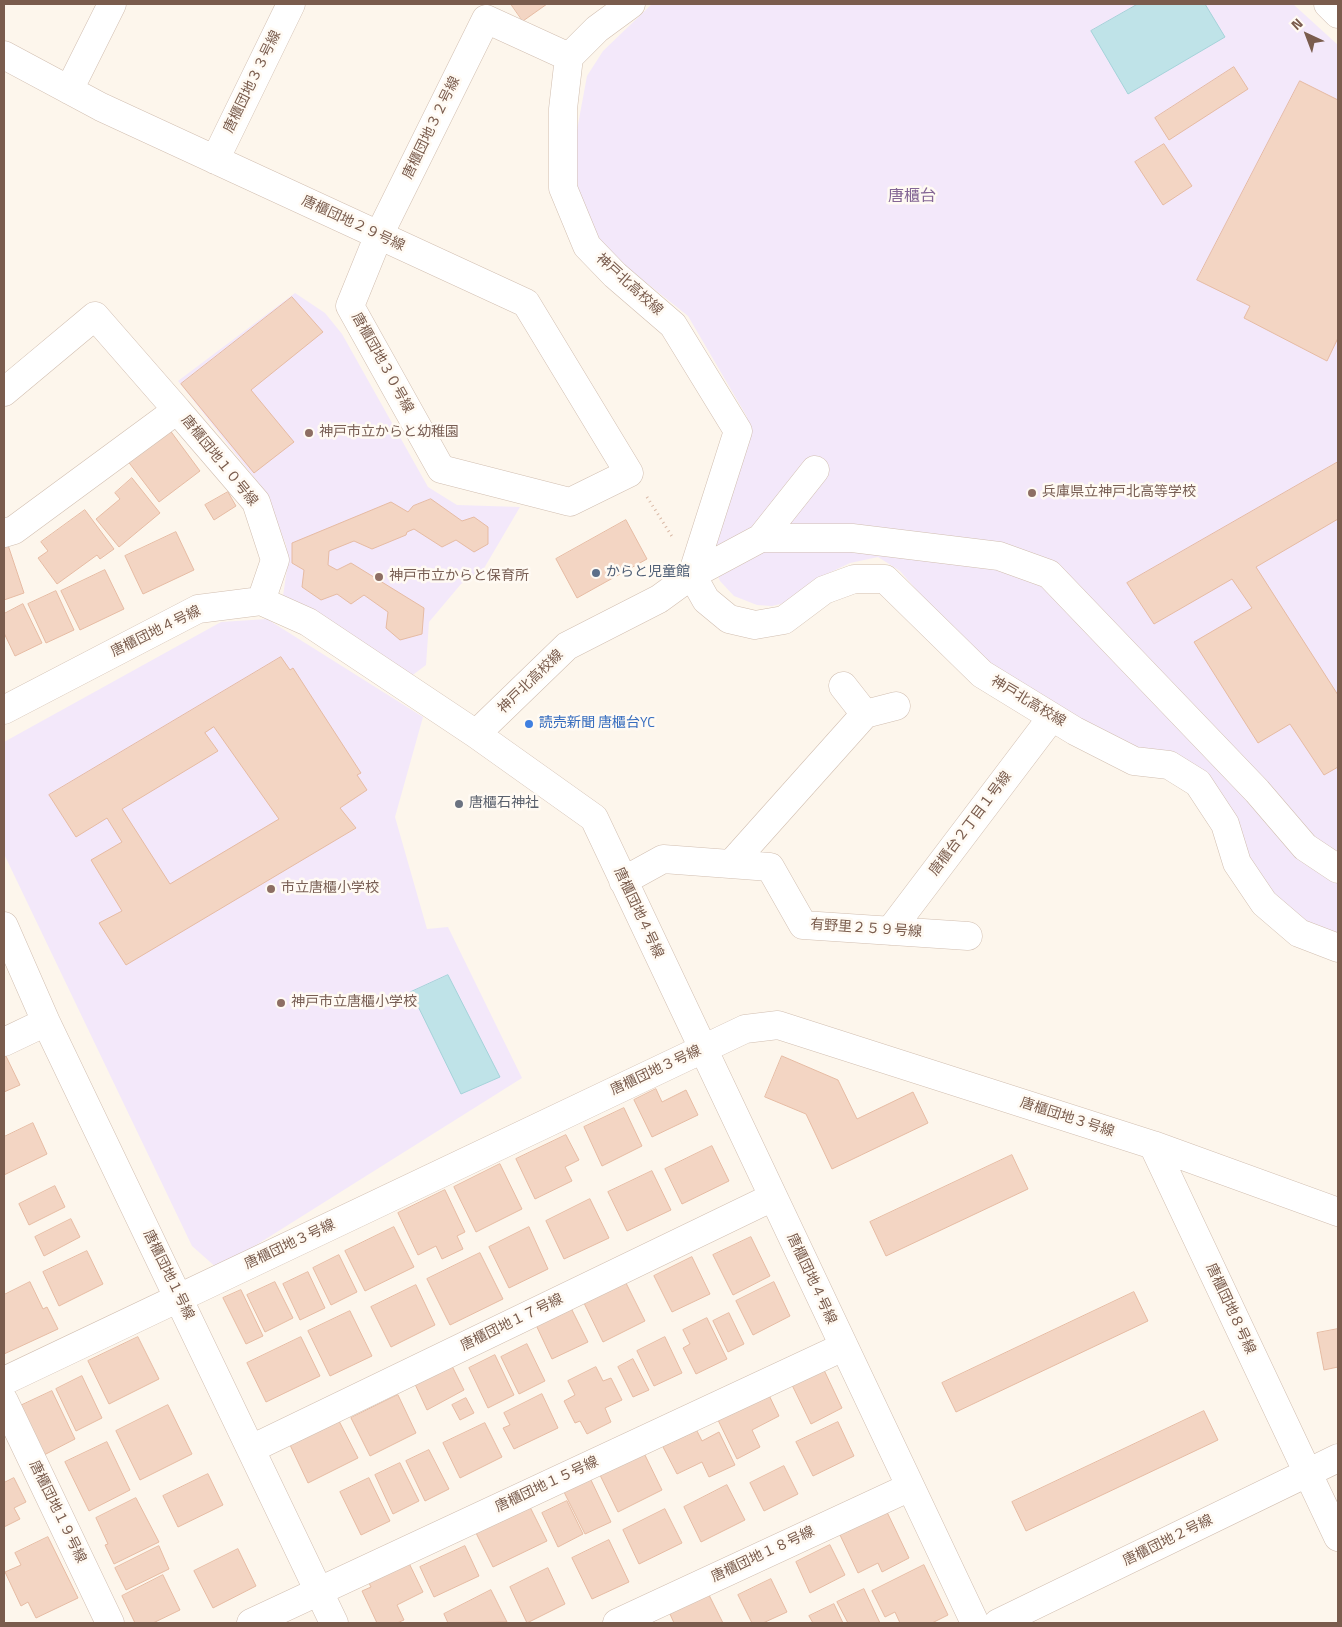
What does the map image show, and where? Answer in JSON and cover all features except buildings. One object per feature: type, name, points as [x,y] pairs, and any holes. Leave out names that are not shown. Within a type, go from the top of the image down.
[{"type":"street","points":[[69,90],[112,4]]},
{"type":"street","name":"唐櫃団地３３号線","points":[[215,160],[291,4]]},
{"type":"street","points":[[481,11],[570,57],[597,29],[631,4]]},
{"type":"street","points":[[1328,4],[1338,14]]},
{"type":"street","name":"唐櫃団地３２号線","points":[[378,236],[481,11]]},
{"type":"street","name":"唐櫃団地２９号線","points":[[4,55],[69,90],[215,160],[526,303],[636,482]]},
{"type":"street","name":"神戸北高校線","points":[[476,734],[567,646],[659,599],[692,575],[738,431],[673,325],[614,275],[587,246],[563,188],[563,109],[570,57]]},
{"type":"street","name":"唐櫃団地３０号線","points":[[378,236],[350,306],[442,468],[570,502],[636,482]]},
{"type":"street","points":[[4,392],[95,316],[177,410]]},
{"type":"street","name":"唐櫃団地１０号線","points":[[4,533],[14,530],[177,410],[256,502],[275,560],[261,601]]},
{"type":"street","points":[[692,575],[761,538],[814,470]]},
{"type":"street","points":[[761,538],[852,538],[999,556],[1049,574],[1258,791],[1306,847],[1338,869]]},
{"type":"street","name":"神戸北高校線","points":[[692,575],[706,600],[729,619],[755,624],[784,620],[824,590],[854,579],[885,579],[982,674],[1052,717],[1134,761],[1169,765],[1198,783],[1225,824],[1237,863],[1264,902],[1299,932],[1338,948]]},
{"type":"street","name":"唐櫃団地４号線","points":[[4,710],[198,609],[261,601],[308,622],[476,734],[594,818],[975,1623]]},
{"type":"street","points":[[843,686],[865,714]]},
{"type":"street","points":[[731,864],[865,714],[896,706]]},
{"type":"street","name":"唐櫃台２丁目１号線","points":[[890,931],[1052,717]]},
{"type":"street","name":"有野里２５９号線","points":[[623,881],[663,859],[770,867],[804,924],[968,936]]},
{"type":"street","name":"唐櫃団地１号線","points":[[4,926],[46,1022],[334,1623]]},
{"type":"street","points":[[4,1042],[46,1022]]},
{"type":"street","name":"唐櫃団地３号線","points":[[4,1381],[745,1029],[778,1025],[1152,1145],[1327,1208]]},
{"type":"street","name":"唐櫃団地８号線","points":[[1152,1145],[1338,1537]]},
{"type":"street","points":[[1327,1208],[1338,1189]]},
{"type":"street","name":"唐櫃団地１７号線","points":[[251,1448],[772,1197]]},
{"type":"street","name":"唐櫃団地１５号線","points":[[251,1623],[843,1346]]},
{"type":"street","name":"唐櫃団地１９号線","points":[[4,1401],[110,1623]]},
{"type":"street","name":"唐櫃団地２号線","points":[[998,1623],[1338,1458]]},
{"type":"street","name":"唐櫃団地１８号線","points":[[617,1623],[910,1487]]},
{"type":"path","points":[[636,482],[678,545]]},
{"type":"shaded area","name":"兵庫県立神戸北高等学校","points":[[652,4],[1293,4],[1338,45],[1338,940],[1270,902],[1222,809],[1217,787],[1193,765],[1147,748],[1123,749],[972,654],[900,571],[878,557],[850,563],[812,581],[785,603],[772,606],[757,605],[734,596],[720,581],[709,557],[739,461],[747,417],[688,316],[599,245],[578,190],[574,146],[587,76],[603,51]]},
{"type":"shaded area","points":[[295,293],[325,313],[342,334],[428,487],[457,505],[520,507],[483,570],[461,584],[429,622],[426,665],[410,677],[283,596],[288,562],[286,545],[264,490],[178,381]]},
{"type":"shaded area","name":"神戸市立唐櫃小学校","points":[[267,619],[423,717],[395,817],[427,929],[448,927],[522,1078],[218,1269],[192,1246],[4,854],[4,742],[221,622]]},
{"type":"water","points":[[1138,4],[1205,4],[1225,37],[1128,94],[1091,31]]},
{"type":"water","points":[[448,975],[500,1077],[461,1094],[411,992]]},
{"type":"place","name":"神戸市立からと幼稚園","points":[[309,433]]},
{"type":"place","name":"兵庫県立神戸北高等学校","points":[[1032,493]]},
{"type":"place","name":"からと児童館","points":[[596,573]]},
{"type":"place","name":"神戸市立からと保育所","points":[[379,577]]},
{"type":"place","name":"読売新聞 唐櫃台YC","points":[[529,724]]},
{"type":"place","name":"唐櫃石神社","points":[[459,804]]},
{"type":"place","name":"市立唐櫃小学校","points":[[271,889]]},
{"type":"place","name":"神戸市立唐櫃小学校","points":[[281,1003]]},
{"type":"district","name":"唐櫃台","points":[[912,197]]}]
